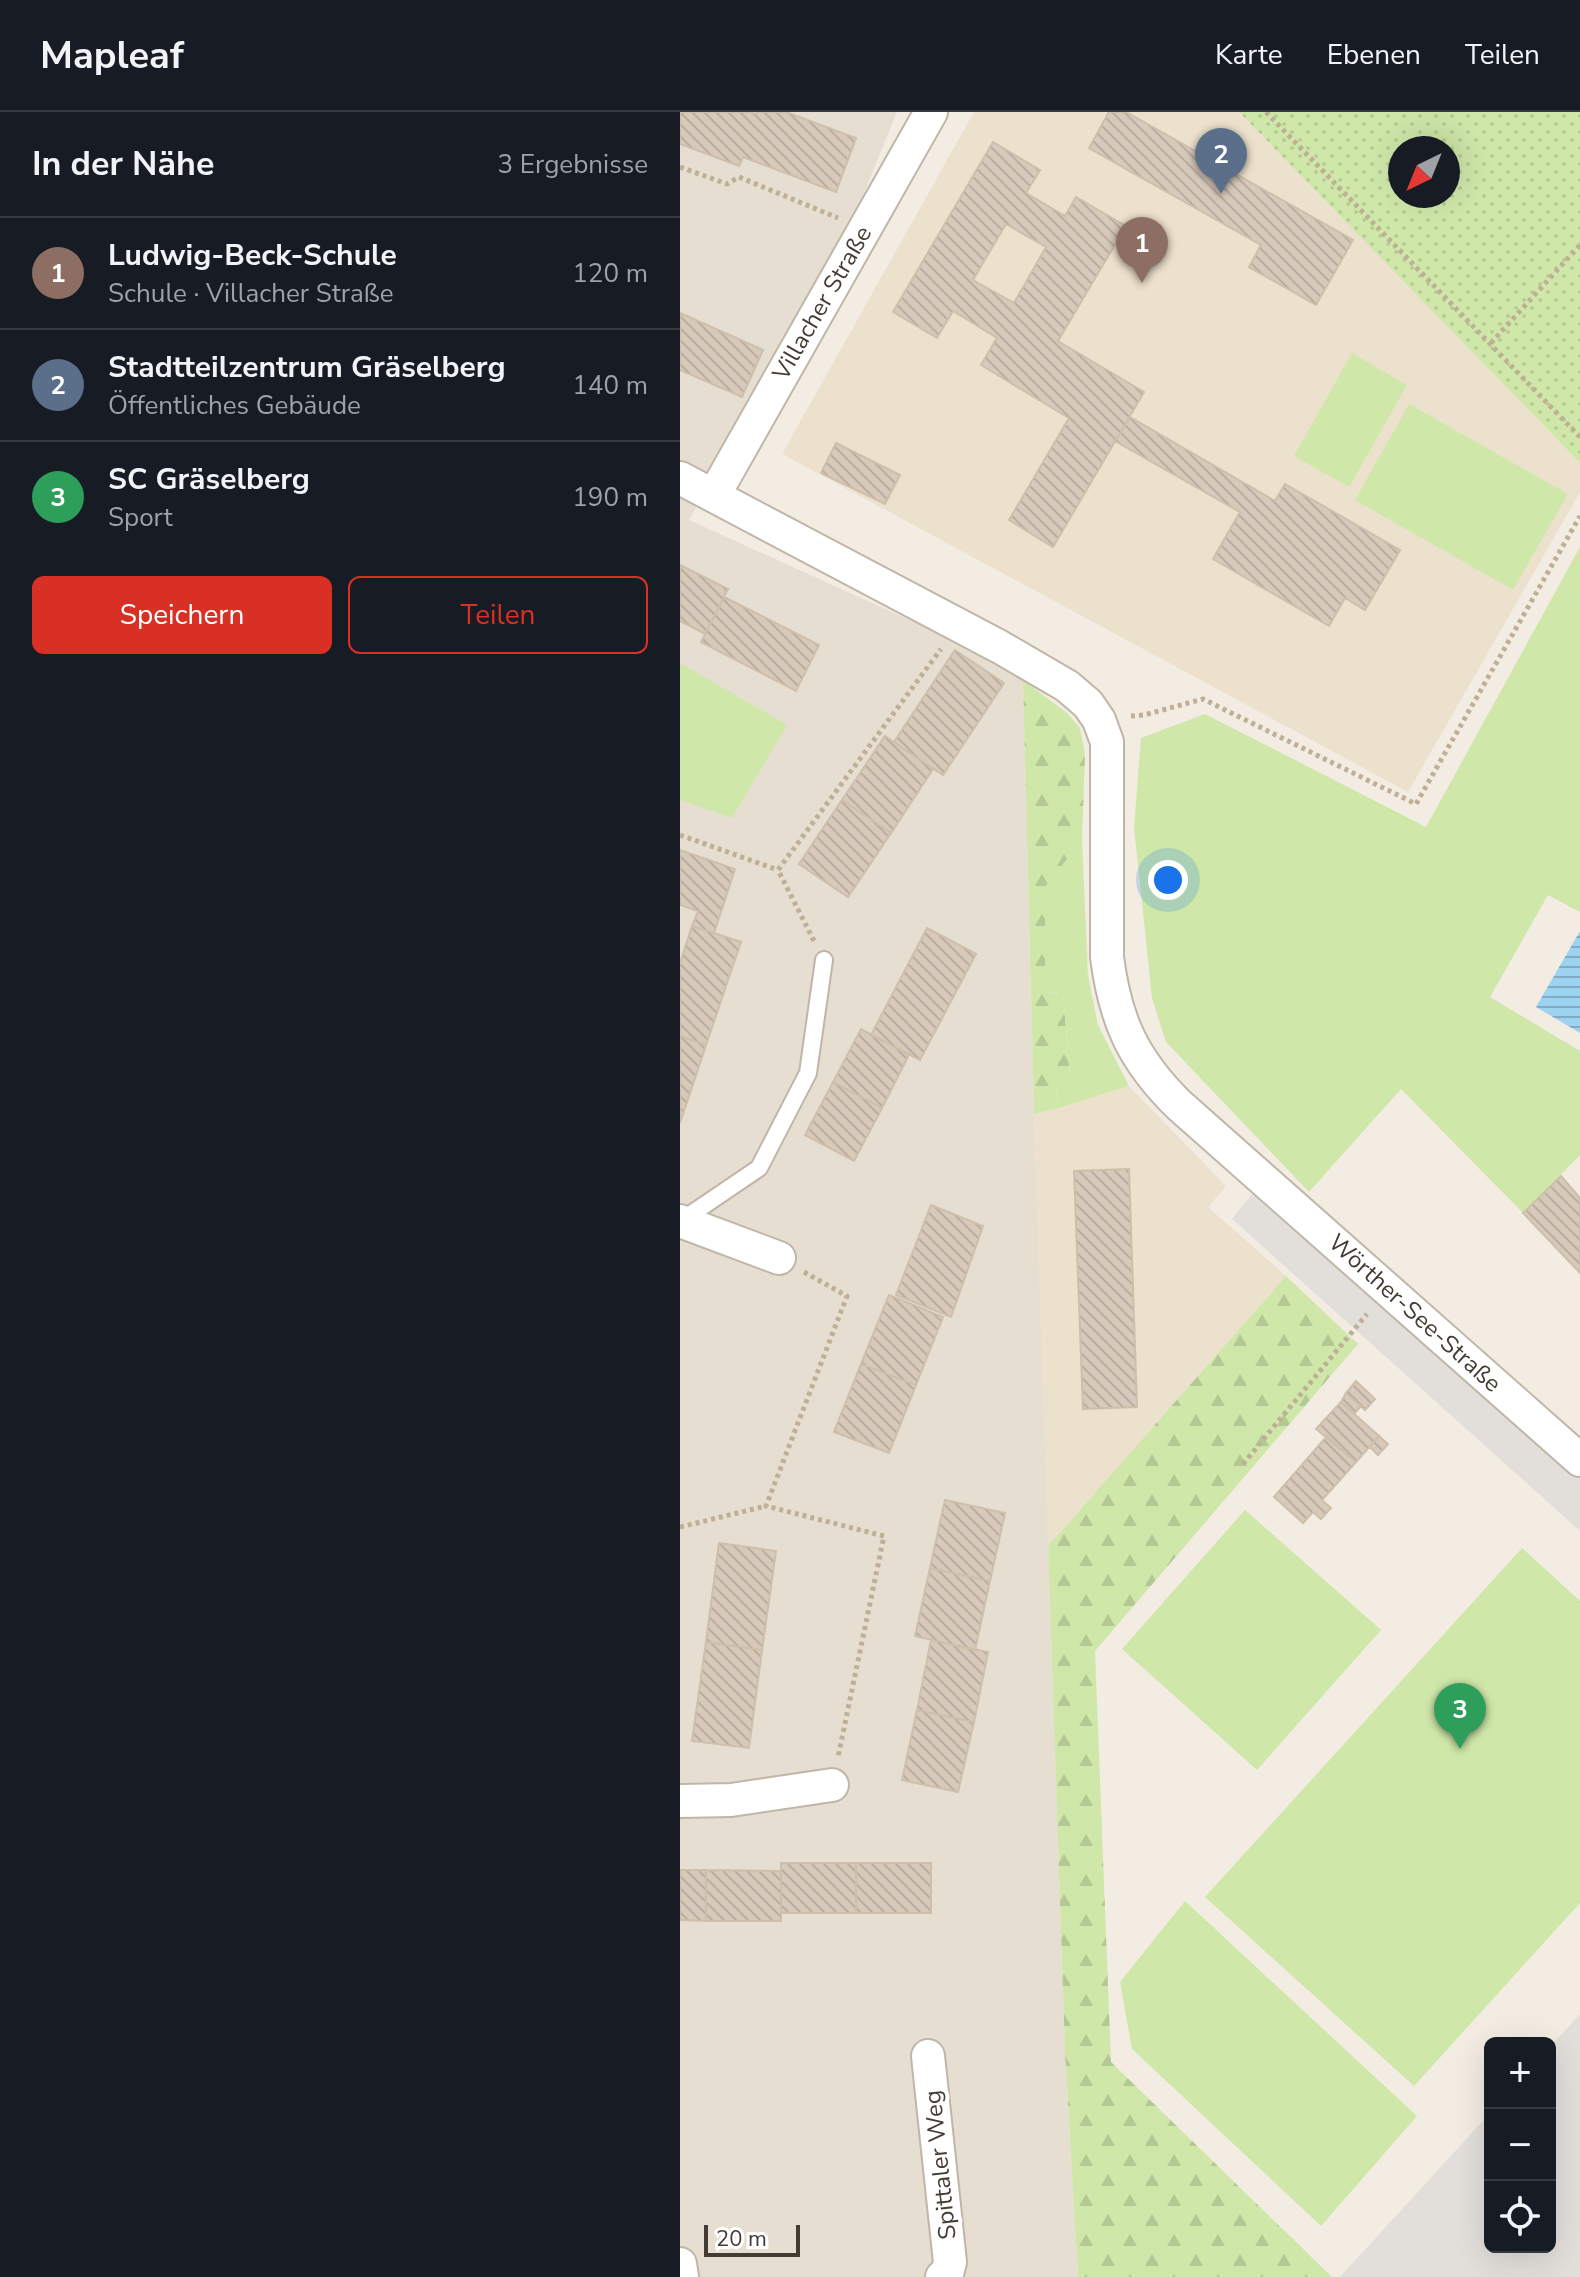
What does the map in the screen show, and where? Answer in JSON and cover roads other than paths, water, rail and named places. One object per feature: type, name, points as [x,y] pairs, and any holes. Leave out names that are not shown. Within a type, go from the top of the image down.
[{"type":"street","name":"Villacher Straße","points":[[714,495],[931,112]]},
{"type":"street","points":[[680,478],[714,495]]},
{"type":"street","name":"Wörther-See-Straße","points":[[714,495],[1067,686],[1088,704],[1099,720],[1107,742],[1107,957],[1117,1012],[1143,1066],[1159,1085],[1580,1460]]},
{"type":"street","points":[[681,1221],[779,1258]]},
{"type":"street","points":[[680,1801],[731,1800],[832,1785]]},
{"type":"street","name":"Spittaler Weg","points":[[928,2056],[950,2262],[944,2275]]},
{"type":"street","points":[[680,2264],[682,2277]]},
{"type":"lane","points":[[681,1221],[759,1168],[808,1073],[824,960]]},
{"type":"water","points":[[1580,931],[1580,1033],[1536,1007]]},
{"type":"place","name":"Stadtteilzentrum Gräselberg","points":[[1221,194]]},
{"type":"place","name":"Ludwig-Beck-Schule","points":[[1142,283]]},
{"type":"place","name":"SC Gräselberg","points":[[1460,1749]]}]
